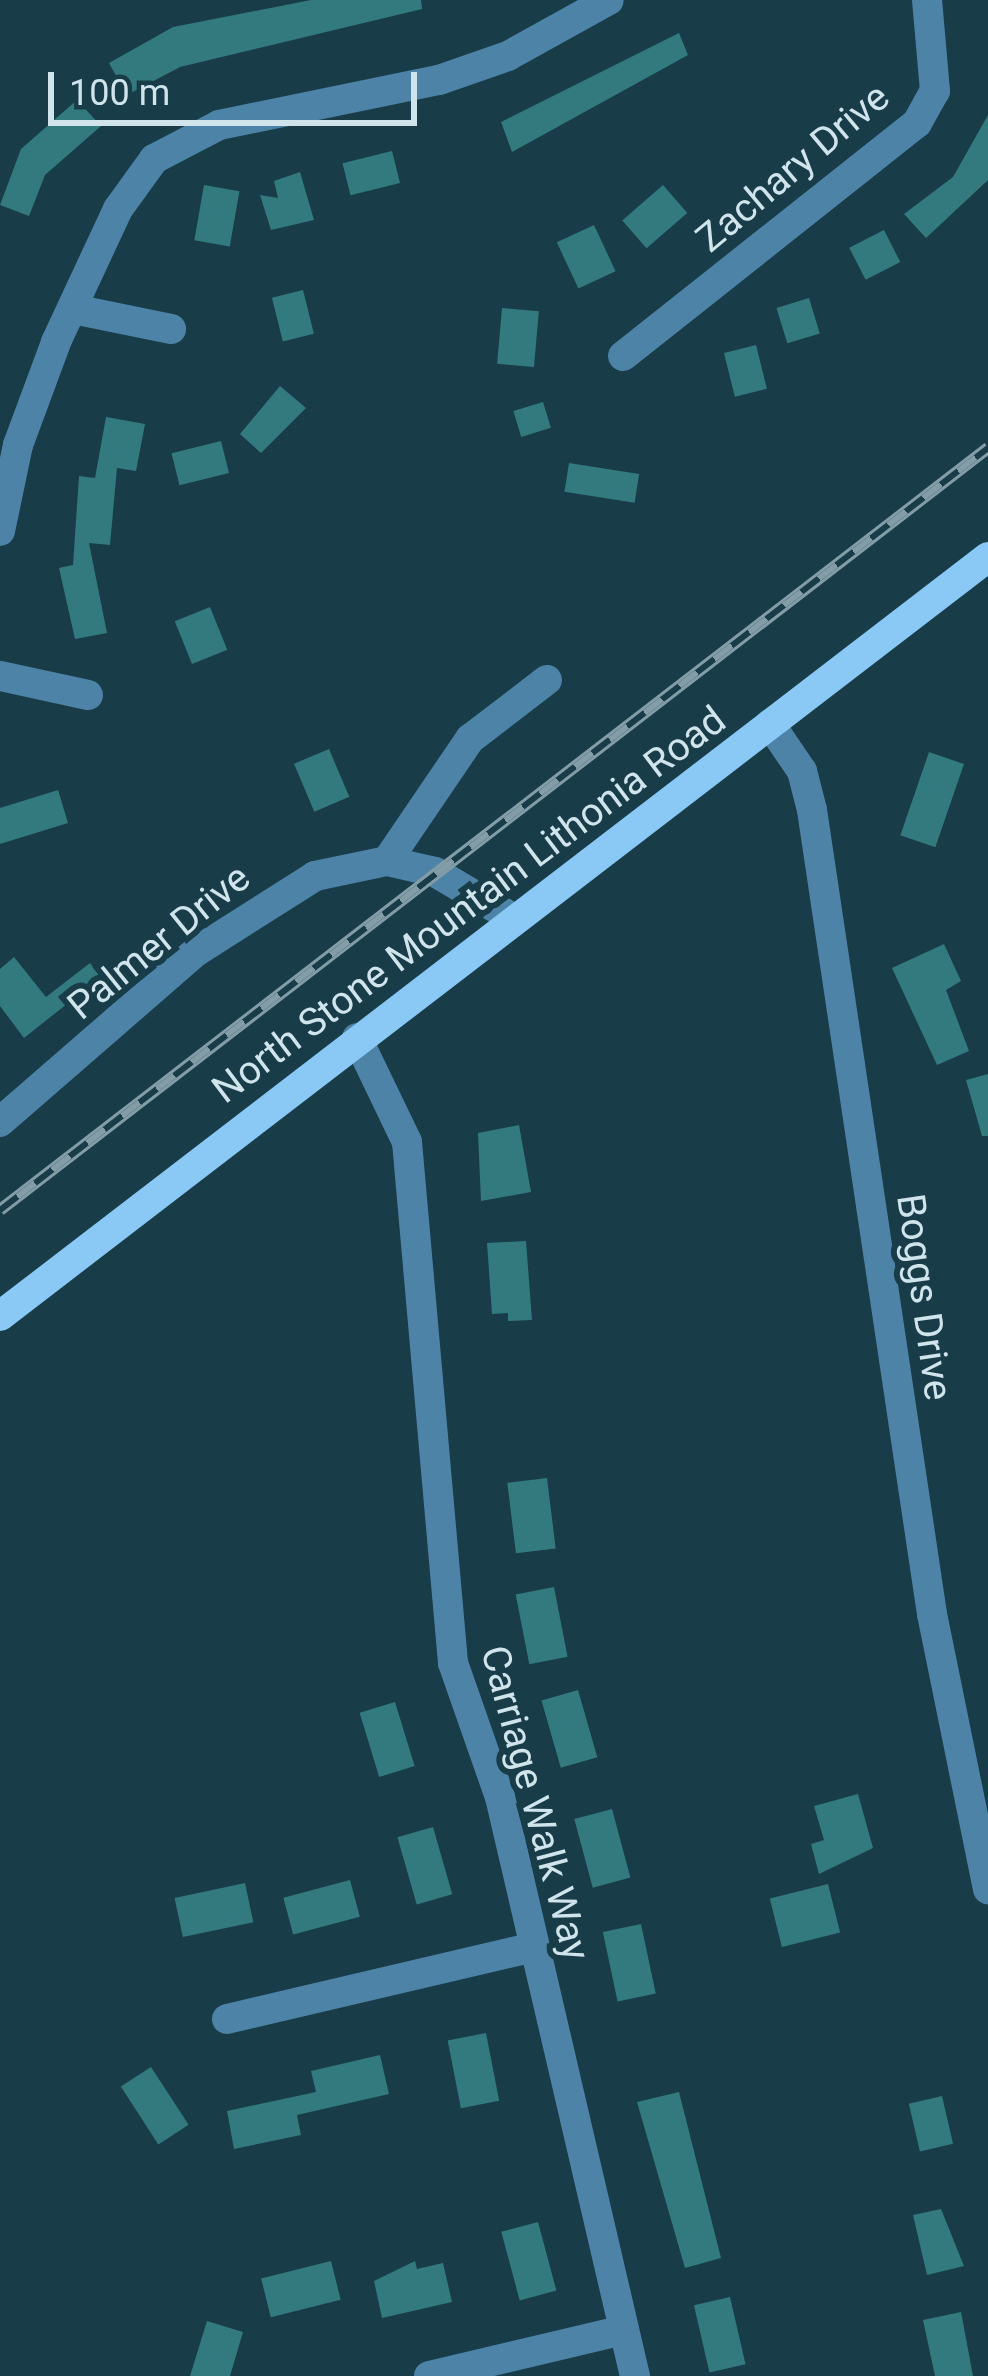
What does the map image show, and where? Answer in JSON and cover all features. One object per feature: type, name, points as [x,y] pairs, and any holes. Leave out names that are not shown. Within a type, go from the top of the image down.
[{"type":"main road","name":"North Stone Mountain Lithonia Road","points":[[0,1316],[512,917],[988,557]]},
{"type":"street","points":[[0,531],[29,410],[78,310],[118,209],[184,138],[439,80],[508,56],[609,0]]},
{"type":"street","name":"Zachary Drive","points":[[623,356],[916,123],[935,91],[927,0]]},
{"type":"street","points":[[78,310],[172,329]]},
{"type":"street","points":[[0,676],[88,695]]},
{"type":"street","points":[[512,917],[435,872],[387,861],[470,740],[547,680]]},
{"type":"street","name":"Boggs Drive","points":[[770,724],[802,771],[812,810],[932,1613],[988,1889]]},
{"type":"street","name":"Palmer Drive","points":[[0,1123],[196,951],[276,895],[387,861]]},
{"type":"street","name":"Carriage Walk Way","points":[[357,1038],[407,1142],[453,1663],[500,1797],[635,2376]]},
{"type":"street","points":[[227,2019],[535,1947]]},
{"type":"street","points":[[429,2376],[625,2330]]},
{"type":"building","points":[[311,0],[421,0],[422,9],[180,67],[127,95],[109,63],[173,27]]},
{"type":"building","points":[[679,33],[688,55],[512,152],[501,122]]},
{"type":"building","points":[[77,100],[101,126],[45,175],[29,216],[0,205],[21,149]]},
{"type":"building","points":[[988,115],[988,180],[926,238],[904,214],[953,177]]},
{"type":"building","points":[[392,151],[400,183],[350,195],[343,163]]},
{"type":"building","points":[[300,172],[314,220],[271,230],[260,195],[278,198],[274,181]]},
{"type":"building","points":[[204,185],[239,191],[230,246],[194,240]]},
{"type":"building","points":[[663,185],[687,213],[647,248],[622,220]]},
{"type":"building","points":[[594,225],[616,271],[578,289],[557,242]]},
{"type":"building","points":[[884,230],[900,262],[866,280],[849,248]]},
{"type":"building","points":[[303,290],[314,334],[283,341],[272,298]]},
{"type":"building","points":[[809,298],[820,333],[787,343],[776,308]]},
{"type":"building","points":[[502,308],[539,311],[534,367],[497,364]]},
{"type":"building","points":[[756,345],[767,389],[735,397],[724,353]]},
{"type":"building","points":[[280,386],[306,408],[261,453],[240,434]]},
{"type":"building","points":[[543,402],[551,428],[521,437],[513,411]]},
{"type":"building","points":[[106,417],[145,424],[136,471],[117,468],[110,545],[89,543],[107,633],[75,639],[59,568],[73,565],[79,476],[95,478]]},
{"type":"building","points":[[221,441],[229,473],[179,485],[172,453]]},
{"type":"building","points":[[569,463],[639,474],[635,503],[564,492]]},
{"type":"building","points":[[210,607],[227,650],[192,664],[175,621]]},
{"type":"building","points":[[329,749],[349,797],[314,812],[294,764]]},
{"type":"building","points":[[929,752],[964,764],[935,847],[900,835]]},
{"type":"building","points":[[58,790],[68,823],[0,844],[0,808]]},
{"type":"building","points":[[944,944],[961,981],[946,990],[969,1051],[937,1065],[892,968]]},
{"type":"building","points":[[14,957],[46,997],[90,963],[101,977],[24,1038],[0,1006],[0,969]]},
{"type":"building","points":[[988,1074],[988,1136],[982,1136],[966,1080]]},
{"type":"building","points":[[519,1125],[531,1192],[481,1201],[478,1133]]},
{"type":"building","points":[[526,1241],[532,1320],[508,1321],[508,1313],[492,1314],[487,1243]]},
{"type":"building","points":[[547,1478],[556,1548],[516,1553],[507,1483]]},
{"type":"building","points":[[554,1587],[568,1657],[529,1664],[516,1594]]},
{"type":"building","points":[[578,1690],[597,1757],[561,1768],[541,1700]]},
{"type":"building","points":[[395,1702],[415,1766],[379,1777],[360,1713]]},
{"type":"building","points":[[858,1794],[873,1848],[819,1874],[811,1844],[824,1840],[814,1806]]},
{"type":"building","points":[[612,1809],[630,1878],[593,1888],[574,1819]]},
{"type":"building","points":[[433,1827],[452,1894],[417,1904],[397,1837]]},
{"type":"building","points":[[350,1880],[360,1917],[293,1935],[283,1898]]},
{"type":"building","points":[[245,1883],[253,1922],[183,1937],[175,1898]]},
{"type":"building","points":[[828,1884],[840,1933],[782,1947],[770,1899]]},
{"type":"building","points":[[641,1924],[656,1993],[618,2002],[603,1932]]},
{"type":"building","points":[[486,2033],[499,2101],[461,2108],[448,2040]]},
{"type":"building","points":[[380,2055],[389,2094],[297,2115],[301,2135],[234,2149],[227,2111],[316,2092],[311,2071]]},
{"type":"building","points":[[151,2067],[189,2125],[158,2144],[121,2087]]},
{"type":"building","points":[[679,2092],[721,2258],[685,2268],[637,2102]]},
{"type":"building","points":[[942,2096],[953,2144],[920,2151],[909,2104]]},
{"type":"building","points":[[941,2209],[964,2266],[927,2275],[913,2215]]},
{"type":"building","points":[[538,2222],[556,2291],[520,2300],[501,2232]]},
{"type":"building","points":[[331,2261],[341,2300],[271,2317],[261,2278]]},
{"type":"building","points":[[415,2261],[417,2269],[443,2263],[452,2302],[382,2318],[374,2281]]},
{"type":"building","points":[[730,2297],[746,2364],[709,2373],[694,2305]]},
{"type":"building","points":[[961,2312],[973,2376],[935,2376],[923,2320]]},
{"type":"building","points":[[207,2321],[243,2332],[230,2376],[190,2376]]},
{"type":"railway","points":[[0,1210],[988,448]]}]
